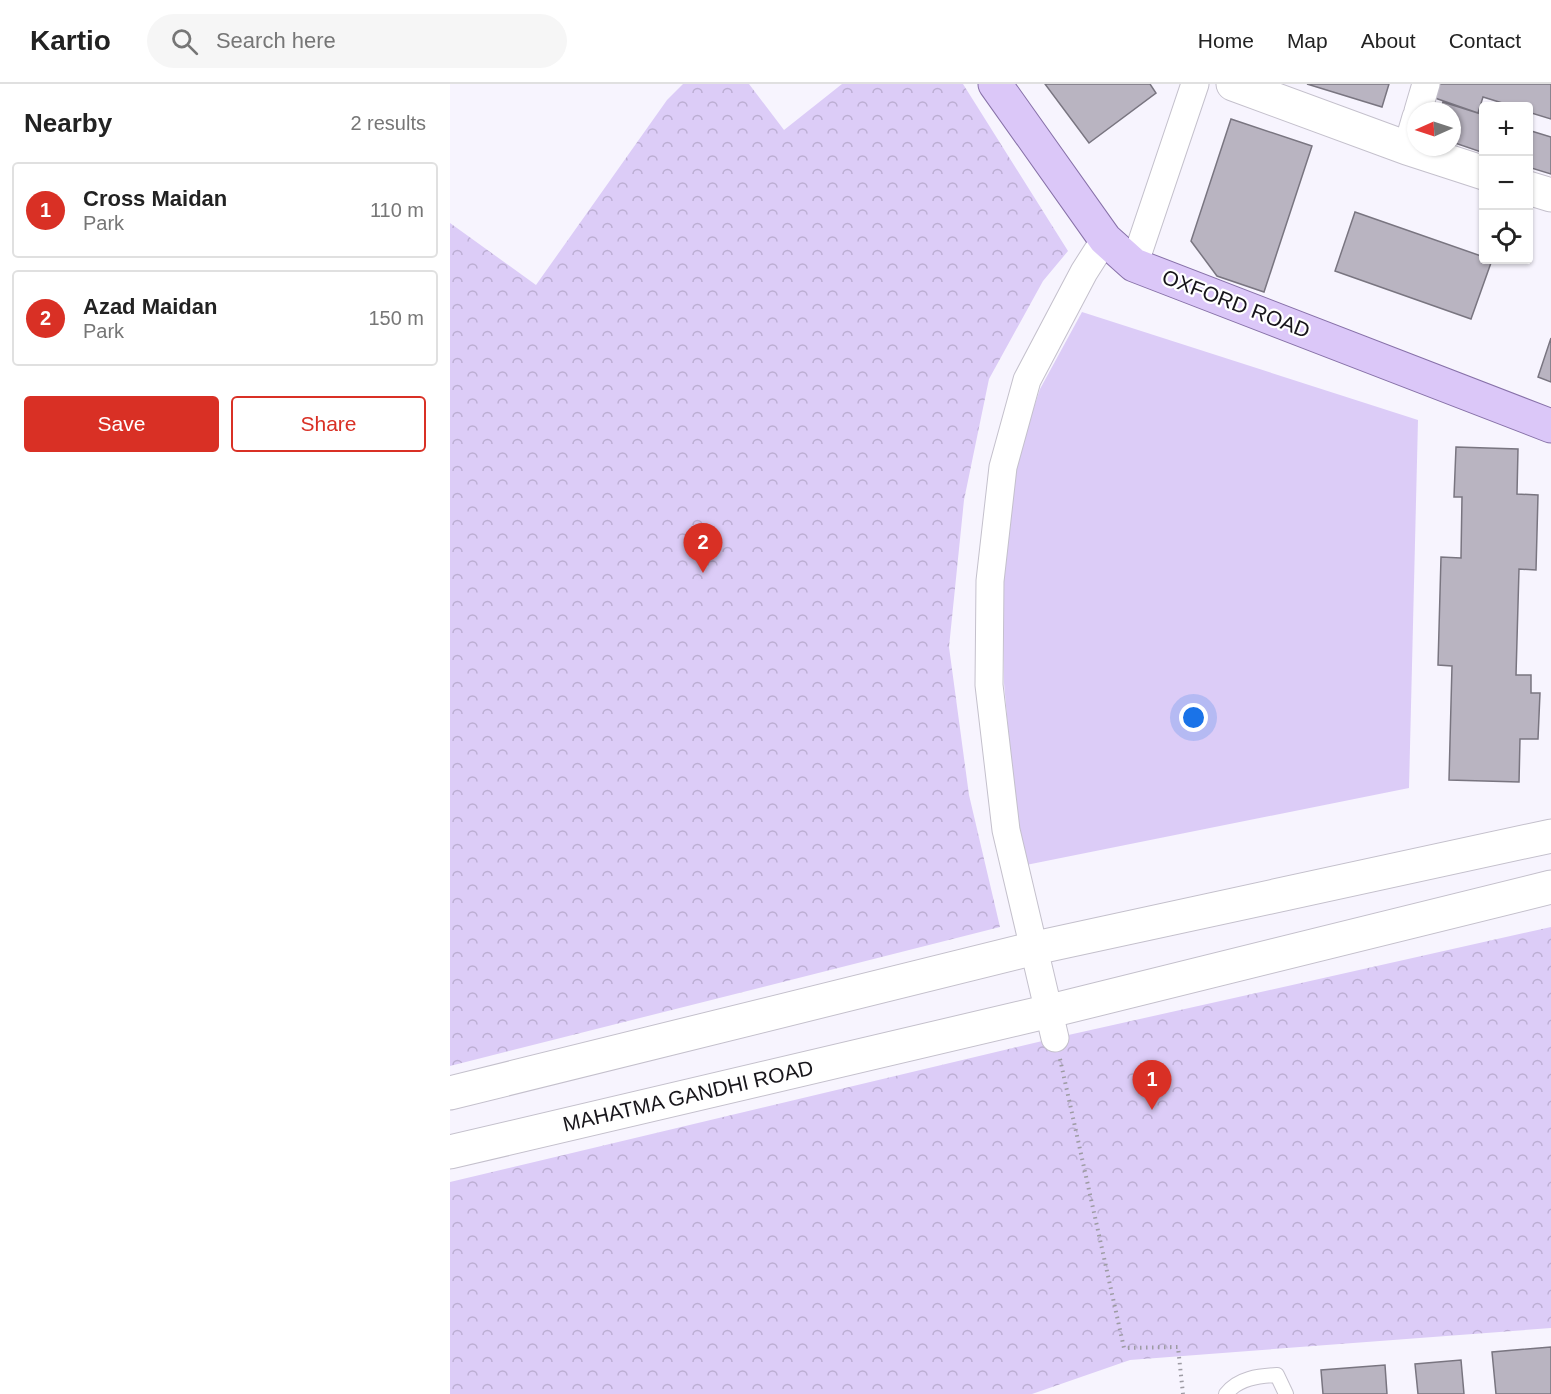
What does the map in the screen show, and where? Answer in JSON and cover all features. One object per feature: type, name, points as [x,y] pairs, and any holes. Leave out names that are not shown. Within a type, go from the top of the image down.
[{"type":"main road","name":"OXFORD ROAD","points":[[995,84],[1105,239],[1134,265],[1551,426]]},
{"type":"main road","points":[[1233,84],[1407,148]]},
{"type":"main road","points":[[1432,156],[1479,171]]},
{"type":"main road","points":[[1533,190],[1551,195]]},
{"type":"main road","points":[[450,1093],[1035,948],[1551,836]]},
{"type":"main road","name":"MAHATMA GANDHI ROAD","points":[[450,1152],[927,1040],[1053,1025],[1551,887]]},
{"type":"street","points":[[1134,265],[1195,84]]},
{"type":"street","points":[[1421,102],[1426,84]]},
{"type":"street","points":[[1053,1025],[1006,830],[989,685],[990,581],[1003,467],[1027,380],[1084,272],[1105,239]]},
{"type":"lane","points":[[1226,1394],[1231,1387],[1254,1377],[1277,1375],[1286,1394]]},
{"type":"path","points":[[1053,1025],[1124,1348],[1178,1347],[1183,1394]]},
{"type":"green space","points":[[683,84],[749,84],[784,130],[842,84],[963,84],[1068,251],[1043,281],[989,379],[964,500],[949,647],[969,795],[1000,927],[450,1066],[450,223],[536,285],[667,100]]},
{"type":"green space","points":[[1082,312],[1418,420],[1409,788],[1026,865],[1017,828],[1004,683],[1003,583],[1013,470],[1040,389]]},
{"type":"green space","points":[[1551,927],[1551,1328],[1130,1360],[1032,1394],[450,1394],[450,1182],[1055,1038]]},
{"type":"building","points":[[1045,84],[1150,84],[1156,93],[1089,143]]},
{"type":"building","points":[[1307,84],[1389,84],[1382,107]]},
{"type":"building","points":[[1437,84],[1551,84],[1551,119],[1533,114],[1533,102],[1499,102],[1483,97],[1481,102],[1479,102],[1478,113],[1461,107],[1461,102],[1446,102],[1432,97]]},
{"type":"building","points":[[1461,108],[1479,113],[1479,151],[1461,145]]},
{"type":"building","points":[[1231,119],[1312,146],[1264,292],[1217,276],[1191,241]]},
{"type":"building","points":[[1533,132],[1551,137],[1551,174],[1533,169]]},
{"type":"building","points":[[1355,212],[1479,255],[1479,264],[1491,264],[1471,319],[1335,271]]},
{"type":"building","points":[[1551,338],[1551,382],[1538,377]]},
{"type":"building","points":[[1456,447],[1518,449],[1517,494],[1538,495],[1536,570],[1519,569],[1516,675],[1531,675],[1531,693],[1540,693],[1538,739],[1520,739],[1519,782],[1449,780],[1452,666],[1438,665],[1441,557],[1461,558],[1462,497],[1454,497]]},
{"type":"building","points":[[1551,1347],[1551,1394],[1496,1394],[1492,1352]]},
{"type":"building","points":[[1461,1360],[1464,1394],[1418,1394],[1415,1364]]},
{"type":"building","points":[[1385,1365],[1387,1394],[1323,1394],[1321,1370]]},
{"type":"place","name":"Azad Maidan","points":[[703,573]]},
{"type":"place","name":"Cross Maidan","points":[[1152,1110]]}]
